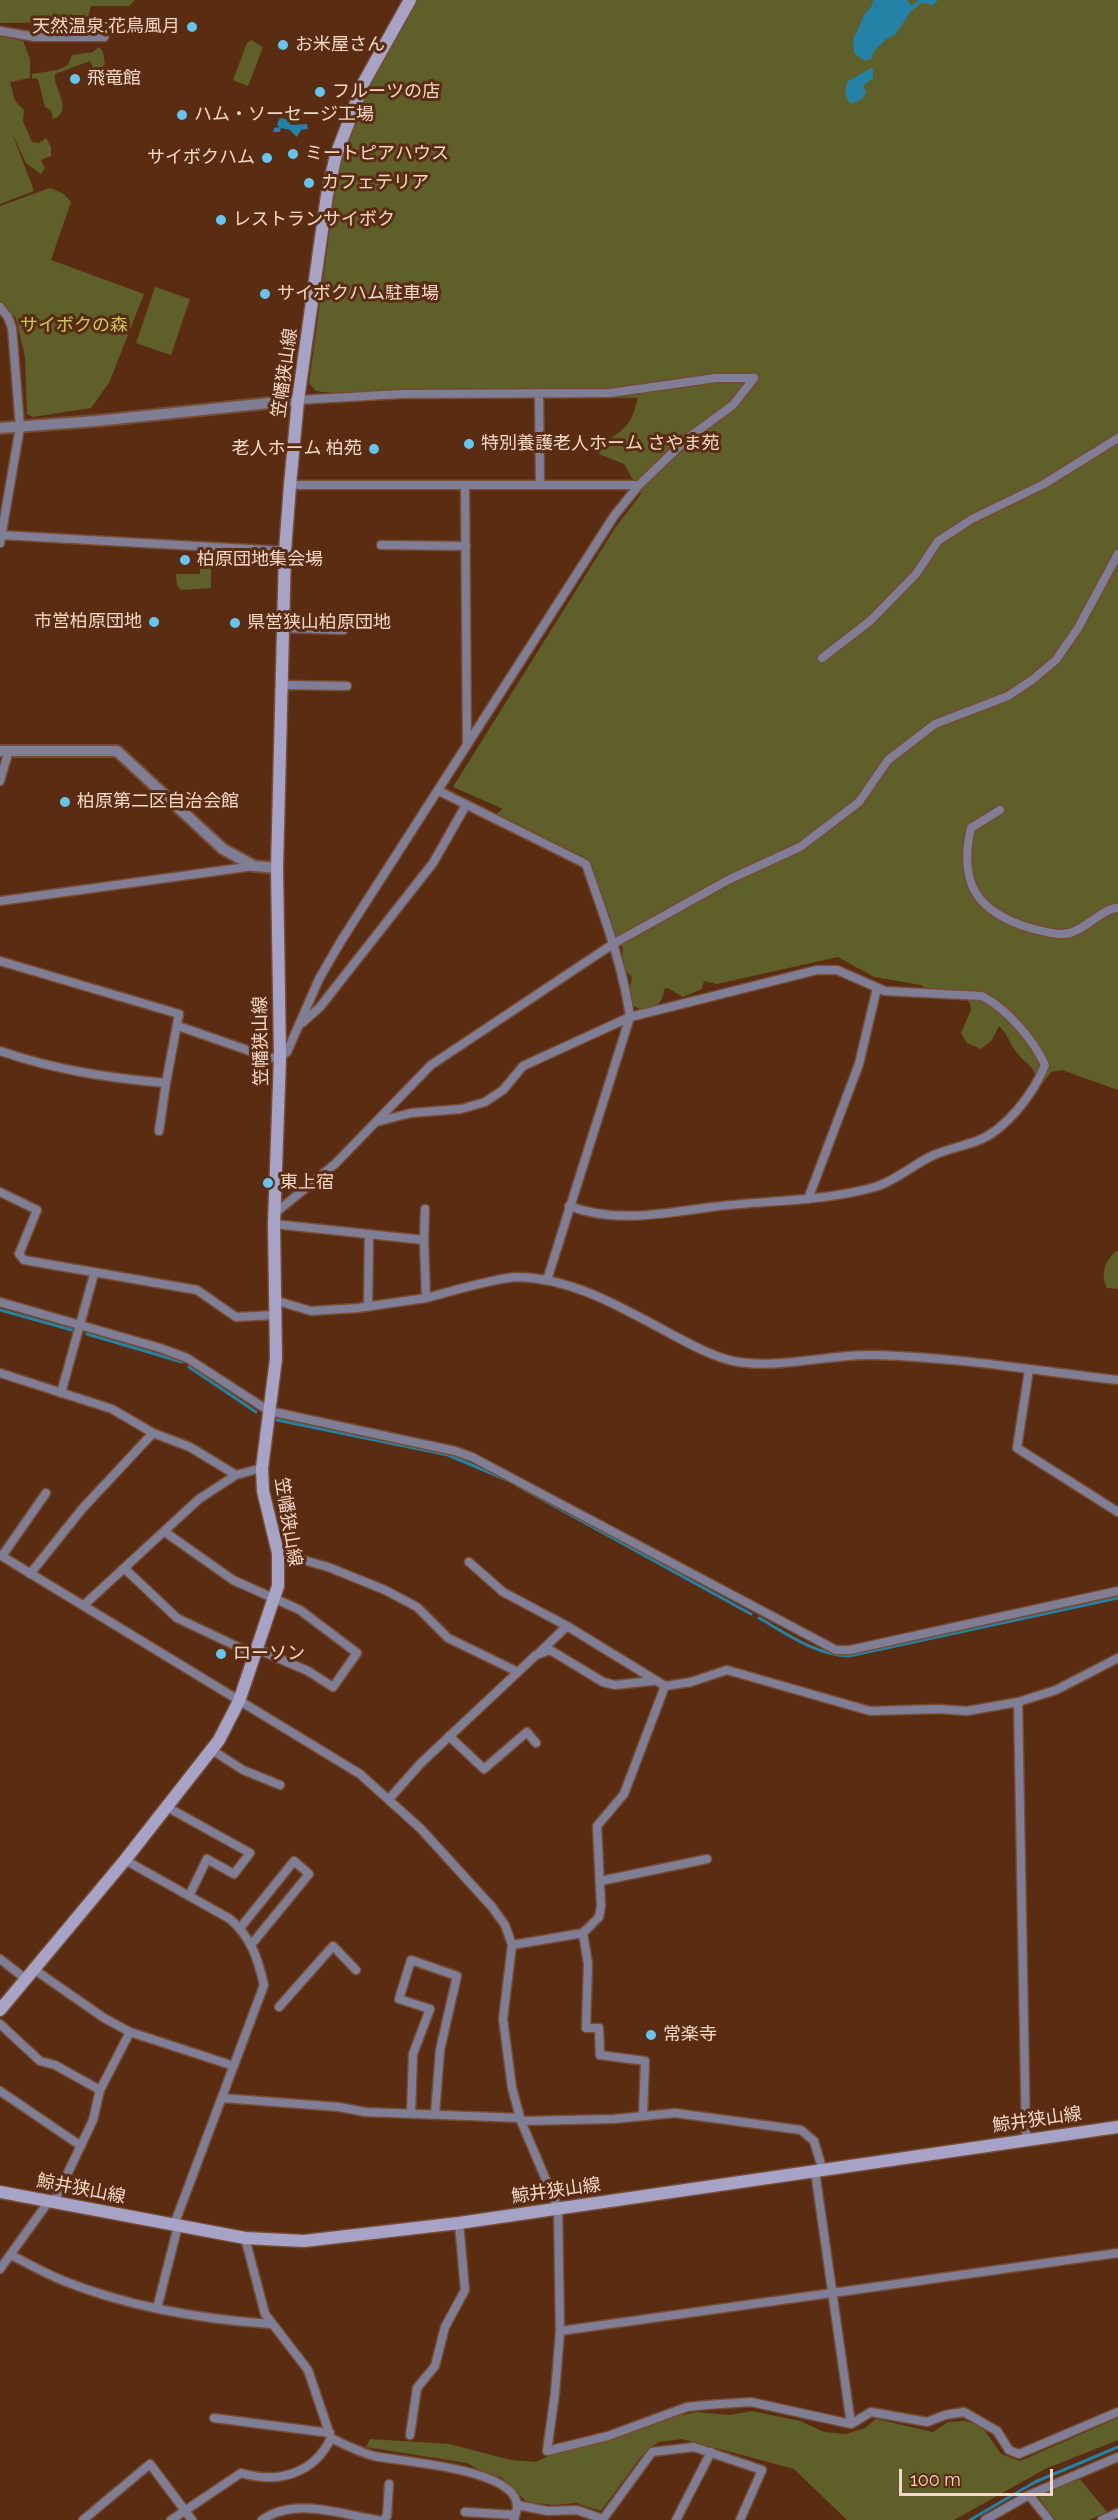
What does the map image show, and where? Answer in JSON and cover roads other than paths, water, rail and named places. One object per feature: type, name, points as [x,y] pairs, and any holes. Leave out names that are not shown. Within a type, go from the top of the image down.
[{"type":"main road","name":"笠幡狭山線","points":[[0,2010],[125,1860],[212,1750],[240,1701],[275,1599],[280,1570],[263,1491],[262,1468],[276,1359],[274,1219],[280,1057],[277,868],[285,552],[290,486],[298,400],[327,195],[336,155],[363,82],[411,0]]},
{"type":"main road","name":"鯨井狭山線","points":[[0,2192],[245,2238],[304,2241],[459,2223],[1118,2127]]},
{"type":"street","points":[[0,31],[35,37],[104,38]]},
{"type":"street","points":[[0,307],[8,316],[12,328],[20,427],[0,538],[285,552]]},
{"type":"street","points":[[0,428],[298,400],[401,394],[610,393],[716,378],[754,378],[733,405],[688,438],[639,485],[614,516],[336,951],[319,979],[292,1044],[280,1057],[270,1058],[178,1026]]},
{"type":"street","points":[[539,393],[540,485]]},
{"type":"street","points":[[822,658],[870,621],[916,574],[938,541],[972,519],[1044,484],[1118,438]]},
{"type":"street","points":[[290,486],[639,485]]},
{"type":"street","points":[[465,486],[467,744]]},
{"type":"street","points":[[381,545],[465,546]]},
{"type":"street","points":[[274,1219],[335,1164],[431,1065],[613,944],[730,879],[800,847],[859,802],[888,760],[935,724],[1008,696],[1032,680],[1056,660],[1078,628],[1118,554]]},
{"type":"street","points":[[283,628],[343,630]]},
{"type":"street","points":[[282,685],[347,686]]},
{"type":"street","points":[[0,781],[4,750],[117,751],[223,849],[254,866]]},
{"type":"street","points":[[439,791],[586,864],[613,944],[630,1017],[547,1280]]},
{"type":"street","points":[[299,1026],[320,1007],[433,863],[466,805]]},
{"type":"street","points":[[1000,810],[971,828],[966,851],[971,881],[979,899],[989,910],[1001,918],[1031,928],[1068,934],[1091,924],[1105,911],[1118,908]]},
{"type":"street","points":[[0,901],[254,866],[277,868]]},
{"type":"street","points":[[0,961],[179,1014],[159,1131]]},
{"type":"street","points":[[376,1122],[411,1113],[462,1109],[485,1102],[503,1090],[523,1066],[630,1017],[817,970],[837,970],[877,988],[905,994],[960,993],[982,996],[995,1002],[1026,1035],[1045,1065],[1012,1115],[986,1137],[934,1155],[900,1177],[874,1187],[808,1199],[720,1206],[632,1217],[599,1215],[569,1206]]},
{"type":"street","points":[[808,1199],[859,1064],[877,988]]},
{"type":"street","points":[[0,1051],[40,1065],[103,1078],[166,1083]]},
{"type":"street","points":[[0,1192],[38,1210],[20,1254],[24,1260],[94,1274],[197,1290],[236,1317],[275,1315]]},
{"type":"street","points":[[424,1209],[426,1298]]},
{"type":"street","points":[[274,1219],[424,1240]]},
{"type":"street","points":[[368,1307],[369,1234]]},
{"type":"street","points":[[62,1393],[94,1274]]},
{"type":"street","points":[[274,1300],[311,1311],[368,1307],[426,1298],[516,1277],[547,1280],[576,1287],[612,1302],[699,1348],[733,1360],[772,1364],[870,1355],[935,1357],[1118,1380]]},
{"type":"street","points":[[0,1302],[80,1324],[187,1358],[269,1411],[455,1450],[472,1457],[836,1650],[850,1650],[1118,1591]]},
{"type":"street","points":[[1029,1370],[1017,1448],[1118,1512]]},
{"type":"street","points":[[0,1373],[112,1410],[153,1433],[190,1447],[236,1475]]},
{"type":"street","points":[[30,1574],[82,1509],[153,1433]]},
{"type":"street","points":[[84,1605],[199,1499],[236,1475],[262,1468]]},
{"type":"street","points":[[46,1492],[1,1555],[360,1774],[421,1829],[492,1907],[505,1925],[512,1945],[503,2019],[508,2064],[521,2119],[558,2208],[560,2331],[547,2451],[608,2436],[687,2406],[751,2402],[851,2424],[871,2412],[927,2422],[945,2415],[964,2412],[997,2431],[1009,2450],[1018,2454],[1118,2412]]},
{"type":"street","points":[[125,1569],[177,1618],[256,1652],[308,1671],[333,1688],[357,1653],[300,1610],[233,1580],[165,1532]]},
{"type":"street","points":[[278,1553],[328,1567],[385,1590],[417,1607],[448,1638],[518,1672]]},
{"type":"street","points":[[469,1562],[503,1592],[567,1626],[652,1681],[665,1686],[691,1682],[727,1670],[870,1711],[938,1709],[967,1711],[1018,1702],[1056,1690],[1118,1658]]},
{"type":"street","points":[[388,1799],[449,1736],[567,1626]]},
{"type":"street","points":[[536,1655],[550,1650],[603,1682],[615,1685],[652,1681]]},
{"type":"street","points":[[512,1945],[584,1933],[599,1917],[597,1826],[624,1794],[665,1686]]},
{"type":"street","points":[[1018,1702],[1026,2139]]},
{"type":"street","points":[[449,1736],[484,1768],[527,1732],[536,1743]]},
{"type":"street","points":[[212,1750],[243,1770],[280,1785]]},
{"type":"street","points":[[167,1807],[250,1853],[234,1874],[207,1859],[189,1896]]},
{"type":"street","points":[[600,1881],[707,1859]]},
{"type":"street","points":[[125,1860],[240,1928],[251,1946],[264,1986],[176,2226],[157,2308]]},
{"type":"street","points":[[240,1928],[294,1861],[309,1874],[251,1946]]},
{"type":"street","points":[[584,1933],[588,1964],[586,2028],[599,2028],[600,2055],[645,2061],[643,2115]]},
{"type":"street","points":[[279,2007],[333,1946],[356,1970]]},
{"type":"street","points":[[0,1959],[130,2032],[234,2066]]},
{"type":"street","points":[[411,2114],[413,2054],[430,2009],[399,1999],[411,1960],[457,1976],[440,2050],[435,2114]]},
{"type":"street","points":[[0,2024],[39,2061],[55,2065],[100,2090]]},
{"type":"street","points":[[0,2269],[52,2202],[95,2115],[100,2090],[130,2032]]},
{"type":"street","points":[[0,2091],[81,2146]]},
{"type":"street","points":[[222,2098],[339,2107],[365,2112],[521,2119],[614,2119],[675,2113],[801,2130],[814,2141],[851,2424]]},
{"type":"street","points":[[410,2435],[417,2388],[435,2366],[445,2327],[465,2290],[459,2223]]},
{"type":"street","points":[[245,2238],[270,2324],[308,2370],[331,2435]]},
{"type":"street","points":[[560,2331],[1118,2253]]},
{"type":"street","points":[[11,2255],[65,2281],[157,2308],[194,2316],[270,2324]]},
{"type":"street","points":[[214,2418],[331,2435],[374,2456],[458,2468],[507,2489],[517,2505],[514,2518],[465,2512]]},
{"type":"street","points":[[171,2520],[241,2473],[259,2478],[279,2479],[315,2461],[331,2435]]},
{"type":"street","points":[[517,2505],[548,2511],[577,2510],[603,2519],[652,2452],[694,2447],[762,2470],[740,2520]]},
{"type":"street","points":[[676,2520],[711,2452]]},
{"type":"street","points":[[985,2520],[1029,2495],[1118,2457]]},
{"type":"street","points":[[83,2520],[150,2464],[192,2520]]},
{"type":"street","points":[[383,2520],[387,2516],[389,2484]]},
{"type":"street","points":[[1029,2495],[1049,2520]]},
{"type":"street","points":[[262,2520],[274,2511],[298,2507],[377,2520]]},
{"type":"street","points":[[1102,2520],[1117,2516]]},
{"type":"water","points":[[873,0],[908,0],[911,6],[919,0],[938,0],[933,5],[921,3],[911,11],[895,35],[886,39],[874,51],[871,59],[865,61],[854,53],[853,38],[865,14],[872,6]]},
{"type":"water","points":[[871,68],[873,78],[863,86],[865,95],[862,99],[850,103],[845,94],[847,82]]},
{"type":"water","points":[[280,118],[286,119],[291,125],[307,124],[308,129],[301,130],[297,137],[290,130],[281,128],[280,132],[273,132],[274,128],[279,127],[277,124]]},
{"type":"waterway","points":[[0,1310],[72,1330]]},
{"type":"waterway","points":[[87,1334],[182,1362]]},
{"type":"waterway","points":[[189,1367],[256,1412]]},
{"type":"waterway","points":[[277,1420],[448,1455],[507,1480]]},
{"type":"waterway","points":[[516,1485],[751,1614]]},
{"type":"waterway","points":[[759,1618],[813,1648],[849,1656],[1118,1598]]},
{"type":"waterway","points":[[970,2520],[1035,2482],[1118,2447]]},
{"type":"place","name":"天然温泉;花鳥風月","points":[[192,27]]},
{"type":"place","name":"お米屋さん","points":[[283,45]]},
{"type":"place","name":"飛竜館","points":[[75,79]]},
{"type":"place","name":"フルーツの店","points":[[320,92]]},
{"type":"place","name":"ハム・ソーセージ工場","points":[[182,115]]},
{"type":"place","name":"ミートピアハウス","points":[[293,154]]},
{"type":"place","name":"サイボクハム","points":[[267,158]]},
{"type":"place","name":"カフェテリア","points":[[309,183]]},
{"type":"place","name":"レストランサイボク","points":[[221,220]]},
{"type":"place","name":"サイボクハム駐車場","points":[[265,294]]},
{"type":"place","name":"特別養護老人ホーム さやま苑","points":[[469,444]]},
{"type":"place","name":"老人ホーム 柏苑","points":[[374,449]]},
{"type":"place","name":"柏原団地集会場","points":[[185,560]]},
{"type":"place","name":"市営柏原団地","points":[[154,622]]},
{"type":"place","name":"県営狭山柏原団地","points":[[235,623]]},
{"type":"place","name":"柏原第二区自治会館","points":[[65,802]]},
{"type":"place","name":"東上宿","points":[[268,1183]]},
{"type":"place","name":"ローソン","points":[[221,1654]]},
{"type":"place","name":"常楽寺","points":[[651,2035]]},
{"type":"park label","name":"サイボクの森","points":[[74,326]]}]
